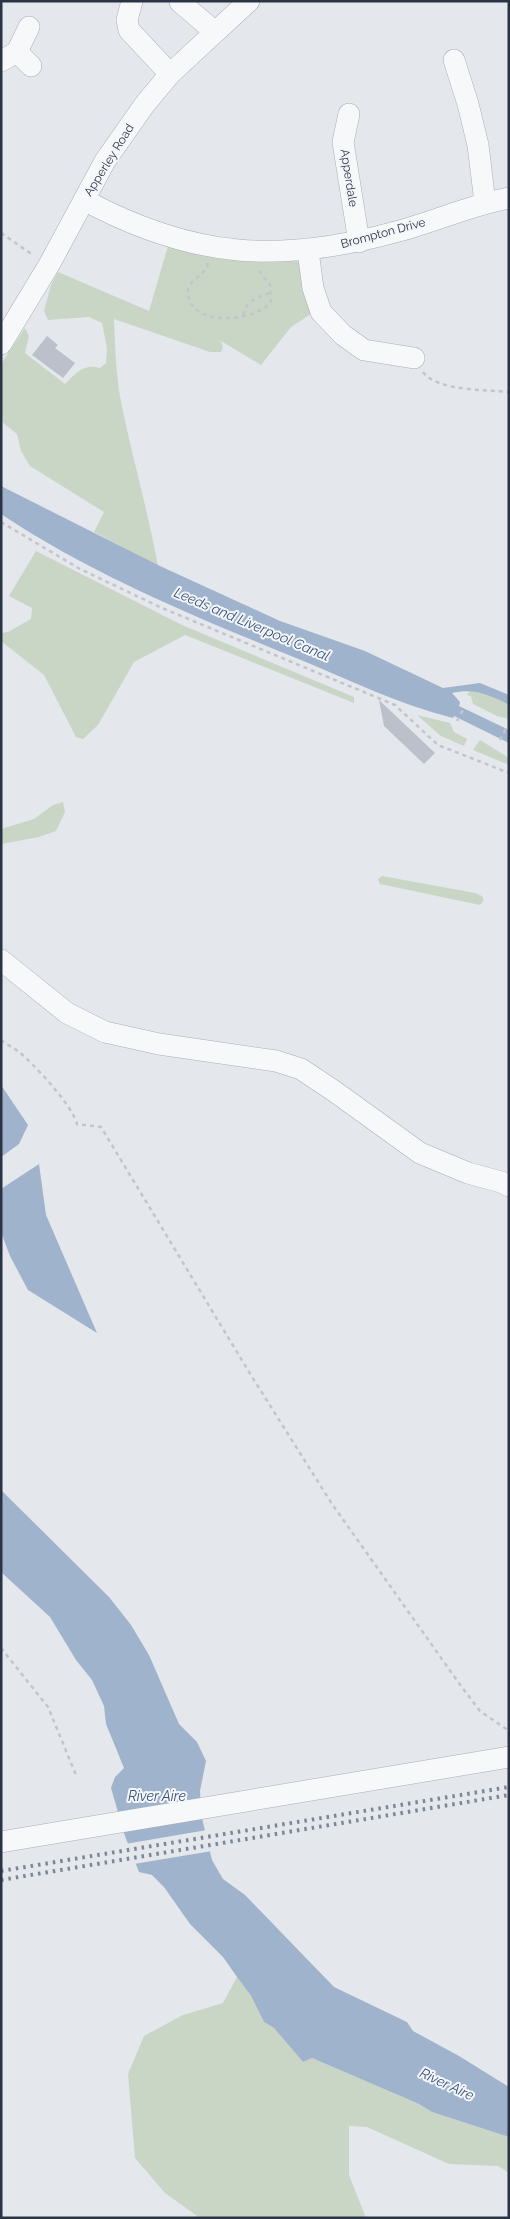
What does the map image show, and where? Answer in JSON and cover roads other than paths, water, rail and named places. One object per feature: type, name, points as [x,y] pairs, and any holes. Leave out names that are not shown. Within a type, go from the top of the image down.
[{"type":"street","points":[[132,1],[127,20],[129,30],[170,74]]},
{"type":"street","name":"Apperley Road","points":[[1,344],[49,265],[105,161],[124,134],[170,74],[248,1]]},
{"type":"street","points":[[180,2],[215,32]]},
{"type":"street","points":[[16,60],[29,27]]},
{"type":"street","points":[[454,60],[468,104],[478,145],[485,202]]},
{"type":"street","name":"Apperdale","points":[[349,114],[343,142],[360,242]]},
{"type":"street","name":"Brompton Drive","points":[[84,200],[147,229],[181,242],[226,250],[257,252],[308,251],[360,242],[403,230],[485,202],[509,198]]},
{"type":"street","points":[[308,251],[313,288],[321,312],[343,335],[364,350],[414,358]]},
{"type":"street","points":[[1,960],[68,1013],[105,1032],[159,1044],[276,1061],[301,1070],[334,1090],[420,1153],[468,1173],[509,1186]]},
{"type":"street","points":[[1,1842],[509,1757]]},
{"type":"water","name":"Leeds and Liverpool Canal","points":[[1,486],[160,566],[280,621],[365,651],[443,688],[480,683],[509,695],[509,705],[482,693],[468,691],[452,693],[460,702],[459,706],[509,730],[509,743],[454,716],[453,718],[433,713],[376,692],[185,612],[110,576],[36,536],[1,514]]},
{"type":"water","points":[[1,1085],[28,1125],[19,1144],[1,1157]]},
{"type":"water","points":[[39,1164],[46,1215],[97,1333],[28,1290],[10,1256],[1,1232],[1,1189]]},
{"type":"water","name":"River Aire","points":[[1,1490],[109,1597],[131,1625],[149,1655],[179,1724],[197,1742],[206,1761],[200,1791],[201,1814],[212,1860],[223,1879],[245,1895],[334,1987],[407,2022],[413,2031],[459,2056],[509,2087],[509,2137],[432,2112],[419,2104],[312,2058],[303,2062],[274,2028],[264,2022],[251,1996],[223,1957],[190,1924],[164,1887],[152,1875],[139,1872],[125,1836],[111,1788],[115,1777],[124,1768],[106,1724],[104,1706],[92,1680],[76,1660],[50,1617],[1,1572]]},
{"type":"railway","points":[[1,1871],[509,1787]]},
{"type":"railway","points":[[1,1880],[509,1795]]}]
